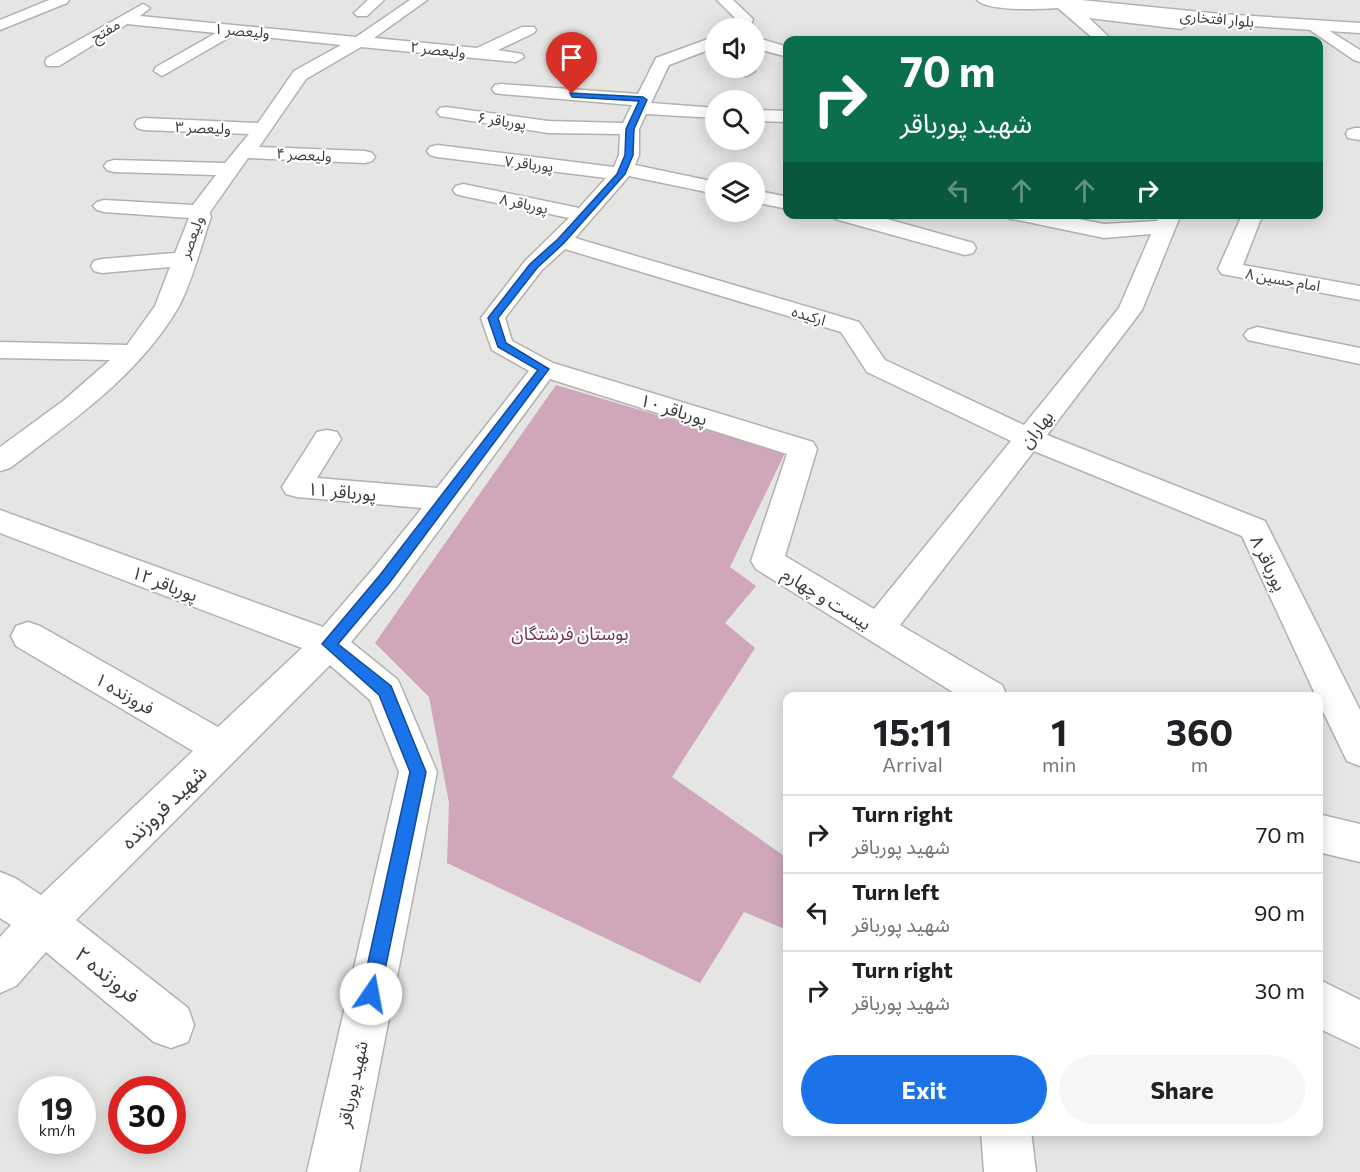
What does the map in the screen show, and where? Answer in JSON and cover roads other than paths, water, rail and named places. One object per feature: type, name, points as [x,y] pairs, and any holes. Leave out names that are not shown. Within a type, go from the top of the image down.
[{"type":"main road","points":[[0,25],[62,0]]},
{"type":"main road","name":"مفتح","points":[[53,62],[158,0]]},
{"type":"main road","points":[[362,13],[377,0]]},
{"type":"main road","name":"ولیعصر","points":[[0,461],[73,407],[134,353],[167,306],[200,217],[199,212],[300,75],[360,41],[420,0]]},
{"type":"main road","points":[[724,0],[744,18]]},
{"type":"main road","points":[[984,0],[1067,8],[1181,24]]},
{"type":"main road","name":"بلوار افتخاری","points":[[1038,0],[1067,8],[1360,28]]},
{"type":"main road","name":"بلوار افتخاری","points":[[1110,0],[1216,10],[1360,19]]},
{"type":"main road","points":[[15,2],[45,7]]},
{"type":"main road","points":[[1067,8],[1099,36]]},
{"type":"main road","name":"ولیعصر ۱","points":[[124,19],[360,41]]},
{"type":"main road","points":[[1312,25],[1360,57]]},
{"type":"main road","points":[[162,71],[233,29]]},
{"type":"main road","points":[[480,53],[528,30]]},
{"type":"main road","name":"ولیعصر ۲","points":[[360,41],[516,57]]},
{"type":"main road","points":[[765,46],[783,52]]},
{"type":"main road","points":[[329,644],[385,578],[544,369],[501,345],[493,318],[533,266],[561,241],[622,172],[629,155],[638,112],[662,62],[677,55],[705,52]]},
{"type":"main road","points":[[501,89],[638,112],[705,113]]},
{"type":"main road","name":"پورباقر ۶","points":[[446,112],[548,127],[638,112]]},
{"type":"main road","points":[[765,116],[783,117]]},
{"type":"main road","name":"ولیعصر ۳","points":[[144,124],[262,129]]},
{"type":"main road","name":"پورباقر ۷","points":[[437,151],[622,172],[705,186]]},
{"type":"main road","name":"ولیعصر ۴","points":[[114,166],[365,157]]},
{"type":"main road","name":"پورباقر ۸","points":[[463,190],[584,215]]},
{"type":"main road","points":[[765,198],[783,202]]},
{"type":"main road","points":[[104,207],[199,212]]},
{"type":"main road","points":[[861,219],[965,248]]},
{"type":"main road","points":[[1043,219],[1104,231],[1168,221]]},
{"type":"main road","name":"امام حسین ۸","points":[[1245,219],[1230,269],[1360,293]]},
{"type":"main road","name":"بهاران","points":[[878,630],[1130,310],[1168,221]]},
{"type":"main road","name":"ارکیده","points":[[561,241],[850,327],[876,366],[1029,438]]},
{"type":"main road","points":[[102,266],[183,259]]},
{"type":"main road","points":[[1257,335],[1360,356]]},
{"type":"main road","points":[[0,350],[134,353]]},
{"type":"main road","name":"پورباقر ۱۰","points":[[544,369],[804,449]]},
{"type":"main road","name":"پورباقر ۸","points":[[1029,438],[1254,529],[1360,749]]},
{"type":"main road","name":"پورباقر ۱۱","points":[[327,439],[297,487],[443,499]]},
{"type":"main road","name":"بیست و چهارم","points":[[804,449],[767,561],[982,692]]},
{"type":"main road","name":"پورباقر ۱۲","points":[[0,521],[329,644]]},
{"type":"main road","name":"فروزنده ۱","points":[[28,636],[222,749]]},
{"type":"main road","name":"شهید فروزنده","points":[[0,970],[44,922],[329,644]]},
{"type":"main road","name":"شهید پورباقر","points":[[329,644],[385,691],[418,772],[333,1172]]},
{"type":"main road","points":[[1323,833],[1360,843]]},
{"type":"main road","name":"فروزنده ۲","points":[[0,893],[44,922],[171,1025]]},
{"type":"main road","points":[[1323,1005],[1360,1025]]},
{"type":"main road","points":[[1006,1136],[1010,1172]]},
{"type":"park label","name":"بوستان فرشتگان","points":[[570,633]]}]
